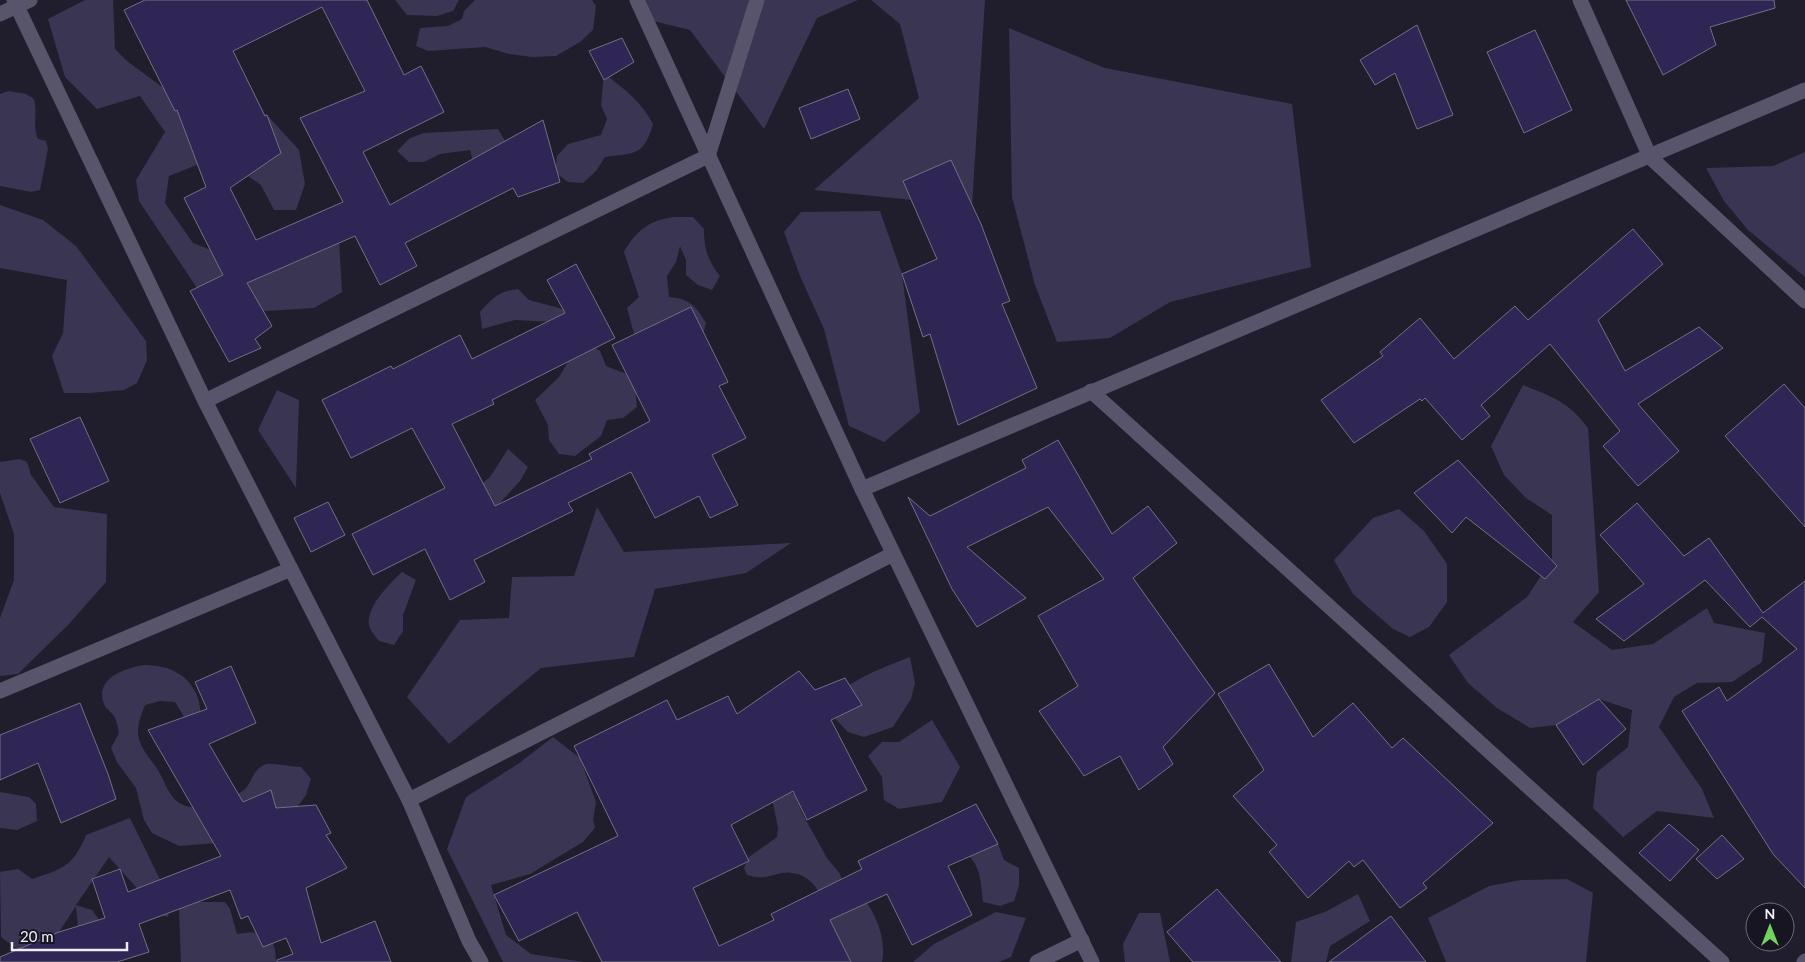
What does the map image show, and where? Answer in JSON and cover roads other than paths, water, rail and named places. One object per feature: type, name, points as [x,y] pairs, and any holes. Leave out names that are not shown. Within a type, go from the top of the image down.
[{"type":"street","points":[[637,0],[862,489],[1092,962]]},
{"type":"street","points":[[205,401],[708,156],[757,0]]},
{"type":"street","points":[[1580,0],[1650,157],[1805,301]]},
{"type":"street","points":[[0,14],[20,2],[205,401],[409,800],[469,941],[481,962]]},
{"type":"street","points":[[862,489],[1805,90]]},
{"type":"street","points":[[1091,391],[1722,962]]},
{"type":"street","points":[[409,800],[893,554]]},
{"type":"street","points":[[0,691],[291,569]]},
{"type":"street","points":[[1037,962],[1082,940]]},
{"type":"street","points":[[469,941],[473,962]]}]
